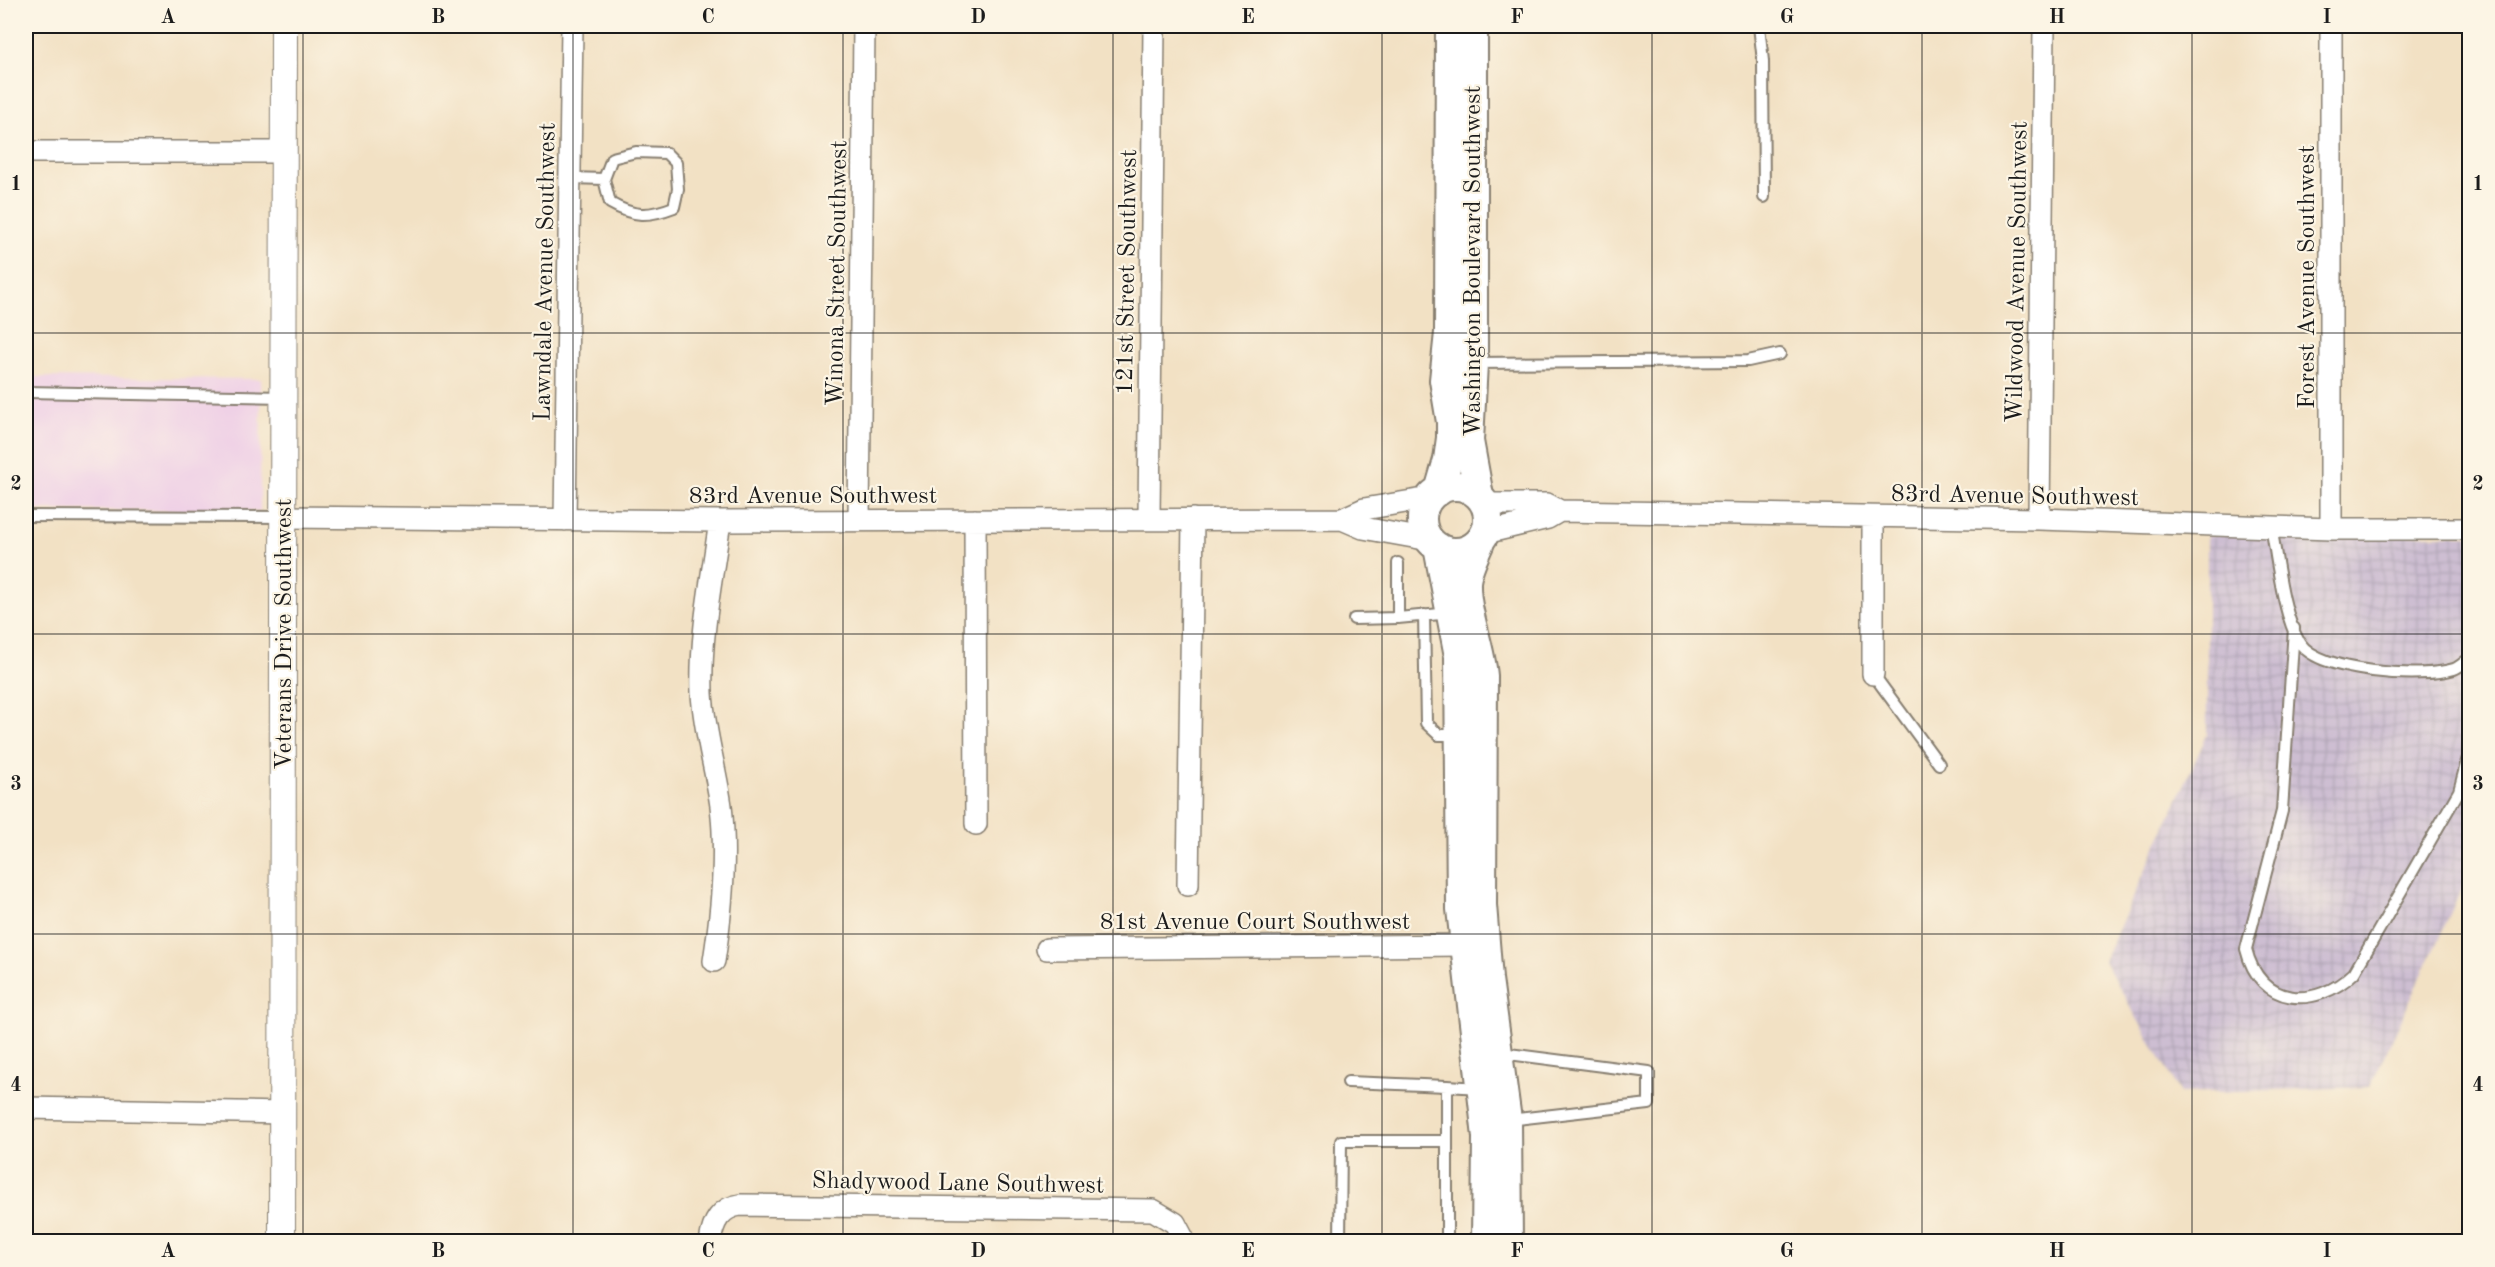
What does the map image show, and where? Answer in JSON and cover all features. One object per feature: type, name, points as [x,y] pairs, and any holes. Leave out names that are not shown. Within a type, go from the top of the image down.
[{"type":"main road","name":"Washington Boulevard Southwest","points":[[1434,494],[1448,459],[1451,438],[1451,422],[1444,380],[1449,333],[1450,26]]},
{"type":"main road","name":"Washington Boulevard Southwest","points":[[1473,26],[1473,363],[1469,441],[1482,500]]},
{"type":"main road","points":[[1486,1242],[1487,1137],[1461,909],[1459,656],[1438,614],[1434,543],[1423,519],[1434,494],[1456,486],[1464,488],[1482,500],[1488,524],[1466,581],[1468,608],[1479,645],[1483,676],[1482,905],[1488,979],[1507,1120],[1508,1242]]},
{"type":"main road","points":[[1434,543],[1460,552],[1482,538]]},
{"type":"street","name":"Veterans Drive Southwest","points":[[282,1242],[284,26]]},
{"type":"street","name":"Lawndale Avenue Southwest","points":[[565,520],[572,26]]},
{"type":"street","name":"Winona Street Southwest","points":[[859,521],[864,26]]},
{"type":"street","name":"121st Street Southwest","points":[[1149,518],[1154,26]]},
{"type":"street","name":"Wildwood Avenue Southwest","points":[[2039,519],[2044,26]]},
{"type":"street","name":"Forest Avenue Southwest","points":[[2331,26],[2331,529]]},
{"type":"street","points":[[26,152],[284,152]]},
{"type":"street","name":"83rd Avenue Southwest","points":[[1342,519],[1364,509],[1434,494]]},
{"type":"street","name":"83rd Avenue Southwest","points":[[1482,500],[1547,504],[1560,511],[2039,519],[2331,529],[2469,529]]},
{"type":"street","name":"83rd Avenue Southwest","points":[[1482,538],[1548,518],[1560,511]]},
{"type":"street","name":"83rd Avenue Southwest","points":[[284,517],[720,521],[1342,519],[1363,528],[1434,543]]},
{"type":"street","points":[[1873,518],[1873,674]]},
{"type":"street","points":[[1188,885],[1193,519]]},
{"type":"street","points":[[975,520],[976,824]]},
{"type":"street","points":[[714,961],[722,909],[723,844],[721,807],[703,697],[702,649],[720,521]]},
{"type":"street","name":"81st Avenue Court Southwest","points":[[1047,949],[1464,945]]},
{"type":"street","points":[[26,1108],[283,1113]]},
{"type":"street","name":"Shadywood Lane Southwest","points":[[710,1242],[713,1226],[718,1216],[731,1206],[740,1205],[1154,1210],[1175,1223],[1185,1242]]},
{"type":"lane","points":[[1759,26],[1763,61],[1764,197]]},
{"type":"lane","points":[[636,152],[666,153],[676,163],[678,189],[674,207],[658,213],[630,215],[610,203],[604,178],[612,158],[636,152]]},
{"type":"lane","points":[[571,178],[604,178]]},
{"type":"lane","points":[[1473,363],[1748,361],[1780,354]]},
{"type":"lane","points":[[26,392],[284,397]]},
{"type":"lane","points":[[26,516],[284,517]]},
{"type":"lane","points":[[2271,526],[2286,607],[2300,643],[2316,657],[2350,667],[2389,672],[2429,672],[2455,669],[2469,658]]},
{"type":"lane","points":[[1398,563],[1398,618]]},
{"type":"lane","points":[[1354,619],[1438,614]]},
{"type":"lane","points":[[2294,628],[2282,811],[2246,949],[2250,966],[2268,987],[2287,997],[2318,997],[2339,987],[2354,973],[2459,791],[2468,757],[2469,714]]},
{"type":"lane","points":[[1873,674],[1939,764]]},
{"type":"lane","points":[[1499,1053],[1513,1057],[1649,1072],[1650,1104],[1507,1120]]},
{"type":"lane","points":[[1348,1082],[1482,1088]]},
{"type":"lane","points":[[1447,1086],[1447,1242]]},
{"type":"lane","points":[[1340,1242],[1341,1141],[1447,1141]]},
{"type":"shaded area","points":[[26,377],[261,379],[260,511],[26,510]]},
{"type":"shaded area","points":[[2207,535],[2469,535],[2469,873],[2370,1087],[2180,1093],[2104,961],[2207,735]]}]
